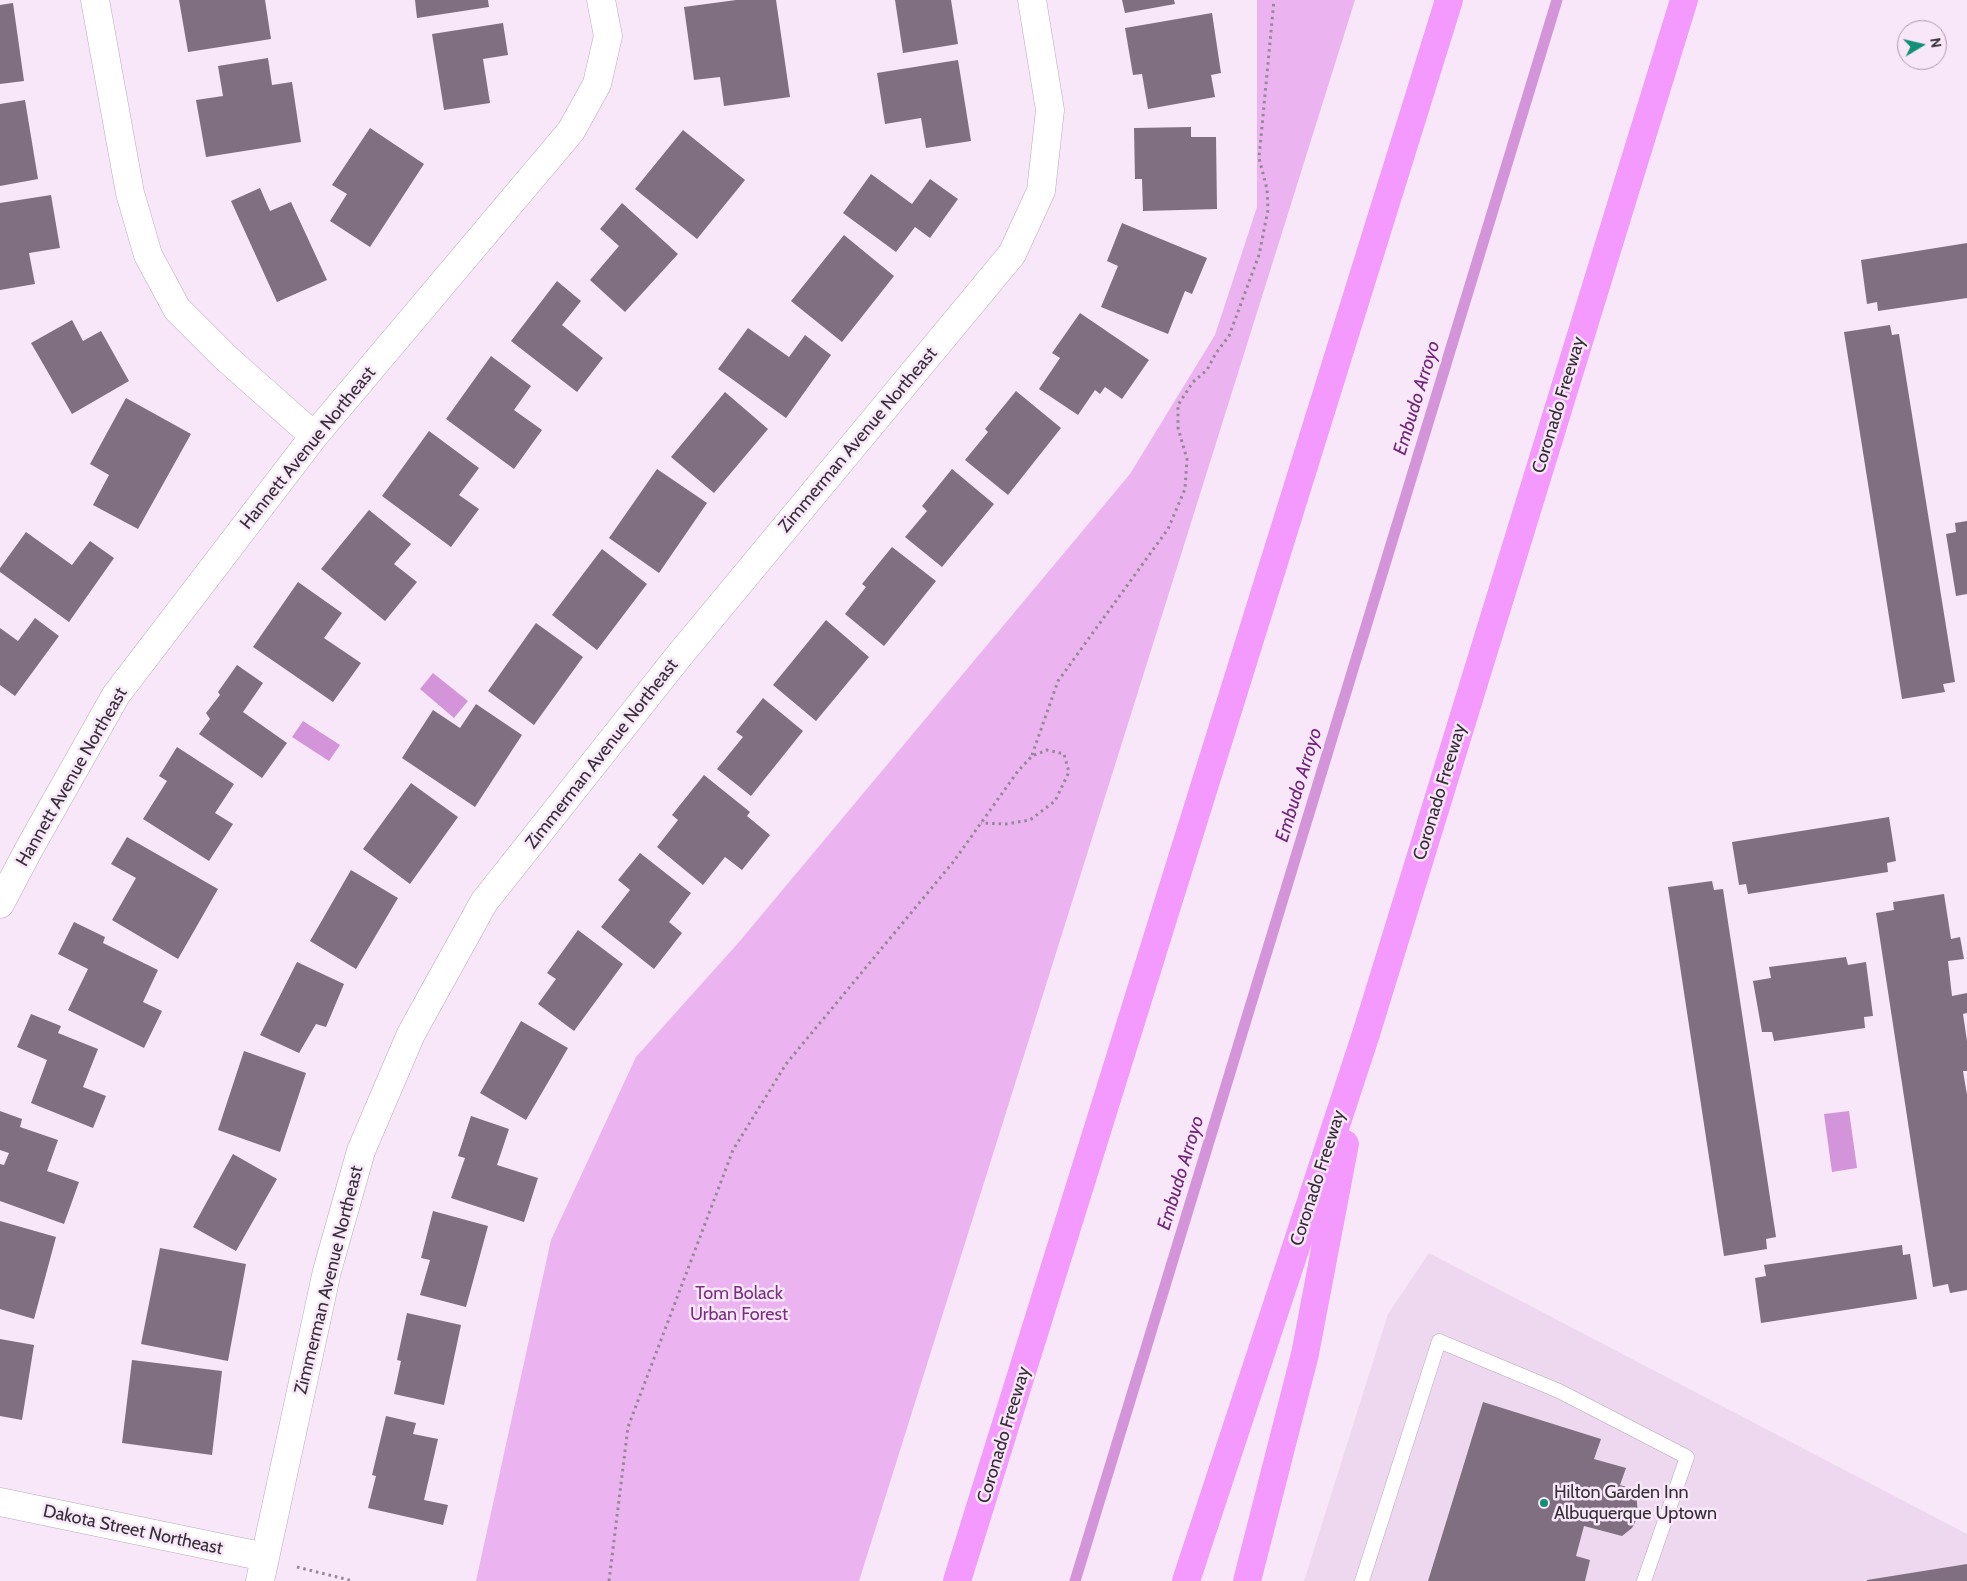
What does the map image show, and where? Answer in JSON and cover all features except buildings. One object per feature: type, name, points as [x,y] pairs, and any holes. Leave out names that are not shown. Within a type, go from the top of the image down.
[{"type":"highway","name":"Coronado Freeway","points":[[958,1581],[1450,0]]},
{"type":"highway","name":"Coronado Freeway","points":[[1186,1581],[1366,1034],[1684,0]]},
{"type":"highway","points":[[1247,1581],[1305,1354],[1366,1034]]},
{"type":"street","points":[[95,0],[130,193],[148,255],[176,309],[225,357],[314,436]]},
{"type":"street","name":"Hannett Avenue Northeast","points":[[0,904],[116,695],[314,436],[571,131],[597,84],[608,36],[601,0]]},
{"type":"street","name":"Zimmerman Avenue Northeast","points":[[262,1569],[327,1271],[361,1151],[411,1034],[484,902],[678,657],[1012,254],[1041,191],[1050,110],[1032,0]]},
{"type":"street","name":"Dakota Street Northeast","points":[[0,1502],[262,1569]]},
{"type":"lane","points":[[1362,1581],[1439,1341],[1559,1391],[1687,1457],[1644,1581]]},
{"type":"path","points":[[609,1581],[628,1427],[733,1150],[786,1064],[954,861],[1018,771],[1032,756],[1058,681],[1168,529],[1185,489],[1187,459],[1178,428],[1178,405],[1193,382],[1207,370],[1216,353],[1230,336],[1259,255],[1268,210],[1267,189],[1259,158],[1274,0]]},
{"type":"path","points":[[981,823],[1006,824],[1030,820],[1054,801],[1069,772],[1064,754],[1047,750],[1032,756]]},
{"type":"path","points":[[262,1569],[316,1572],[353,1581]]},
{"type":"shaded area","points":[[433,673],[468,701],[454,718],[420,689]]},
{"type":"shaded area","points":[[303,721],[340,745],[329,761],[292,737]]},
{"type":"shaded area","points":[[1849,1111],[1857,1168],[1832,1172],[1824,1114]]},
{"type":"shaded area","points":[[1429,1253],[1967,1534],[1967,1581],[1304,1581],[1388,1314]]},
{"type":"green space","name":"Tom Bolack Urban Forest","points":[[1257,0],[1355,0],[859,1581],[476,1581],[551,1240],[636,1057],[739,942],[1130,474],[1215,335],[1257,207]]},
{"type":"waterway","name":"Embudo Arroyo","points":[[1075,1581],[1557,0]]},
{"type":"place","name":"Hilton Garden Inn Albuquerque Uptown","points":[[1544,1503]]}]
